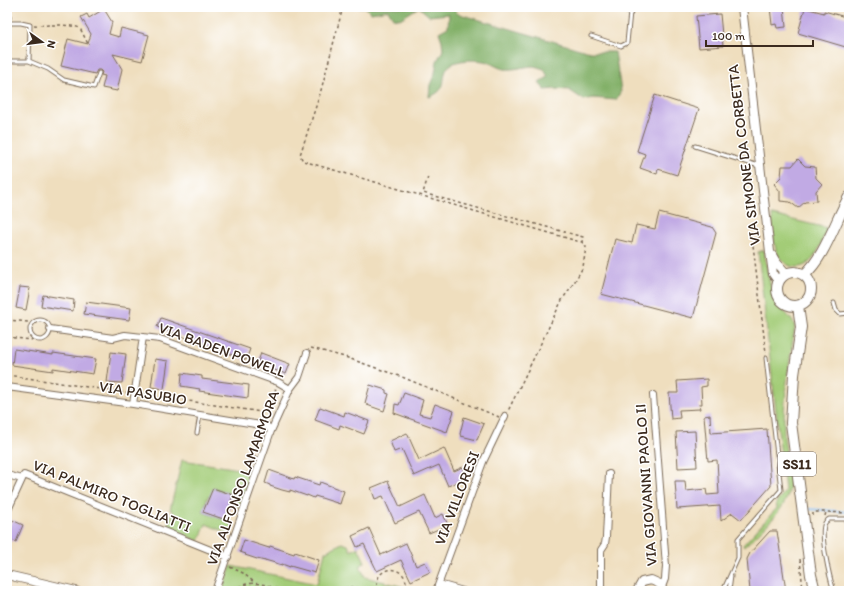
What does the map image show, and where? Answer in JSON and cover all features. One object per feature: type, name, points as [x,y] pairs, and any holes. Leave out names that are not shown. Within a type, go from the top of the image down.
[{"type":"main road","points":[[804,275],[818,258],[849,197]]},
{"type":"main road","points":[[795,272],[804,275],[808,279],[811,290],[807,300],[798,306],[786,305],[782,302],[776,292],[778,281],[786,273],[795,272]]},
{"type":"main road","name":"SS11","points":[[798,306],[801,327],[794,375],[791,423],[811,575]]},
{"type":"main road","points":[[811,575],[811,591]]},
{"type":"main road","points":[[811,575],[815,591]]},
{"type":"street","name":"VIA SIMONE DA CORBETTA","points":[[742,7],[770,252],[773,274],[778,281]]},
{"type":"street","name":"VIA SIMONE DA CORBETTA","points":[[770,252],[776,262],[786,273]]},
{"type":"street","name":"VIA BADEN POWELL","points":[[50,329],[113,338],[125,335],[160,339],[278,382],[290,389]]},
{"type":"street","points":[[133,404],[143,337]]},
{"type":"street","name":"VIA ALFONSO LAMARMORA","points":[[215,591],[272,431],[290,389],[299,377],[307,353]]},
{"type":"street","name":"VIA PASUBIO","points":[[7,387],[133,404],[267,426],[272,431]]},
{"type":"street","name":"VIA GIOVANNI PAOLO II","points":[[653,395],[665,573],[663,590]]},
{"type":"street","name":"VIA VILLORESI","points":[[436,591],[483,462],[505,418]]},
{"type":"street","name":"VIA PALMIRO TOGLIATTI","points":[[7,512],[24,474],[228,556]]},
{"type":"street","points":[[601,591],[601,550],[605,544],[606,538],[609,474]]},
{"type":"street","points":[[7,475],[22,478]]},
{"type":"street","name":"VIA GIOVANNI PAOLO II","points":[[655,580],[665,573]]},
{"type":"street","points":[[7,575],[76,591]]},
{"type":"street","points":[[637,591],[640,585],[645,581],[655,580],[663,590]]},
{"type":"street","points":[[439,584],[463,591]]},
{"type":"lane","points":[[693,7],[700,7]]},
{"type":"lane","points":[[591,36],[621,46],[627,43],[631,9]]},
{"type":"lane","points":[[7,23],[21,23],[30,25],[29,62]]},
{"type":"lane","points":[[7,61],[29,62],[48,69],[64,80],[94,87],[98,73]]},
{"type":"lane","points":[[695,146],[760,166]]},
{"type":"lane","points":[[834,303],[836,310],[840,314],[849,313]]},
{"type":"lane","points":[[38,320],[42,320],[47,323],[50,329],[48,336],[44,340],[37,340],[33,338],[30,332],[32,324],[38,320]]},
{"type":"lane","points":[[723,591],[738,558],[738,538],[780,490],[766,358]]},
{"type":"lane","points":[[197,433],[200,415]]},
{"type":"lane","points":[[250,458],[261,460]]},
{"type":"lane","points":[[834,591],[825,551],[823,535],[824,524],[830,518],[849,519]]},
{"type":"lane","points":[[729,591],[732,573]]},
{"type":"path","points":[[343,7],[320,94],[300,155],[303,161],[582,242]]},
{"type":"path","points":[[30,25],[57,25],[80,28],[88,44]]},
{"type":"path","points":[[307,353],[312,347],[345,357],[402,376],[505,418],[562,300],[583,267],[586,248],[582,242],[583,237],[423,193],[428,177]]},
{"type":"path","points":[[766,358],[753,245],[767,226]]},
{"type":"path","points":[[7,320],[29,322],[32,324]]},
{"type":"path","points":[[7,337],[31,340],[33,338]]},
{"type":"path","points":[[7,375],[268,413],[278,382]]},
{"type":"path","points":[[812,517],[814,512],[826,512]]},
{"type":"path","points":[[225,565],[243,573],[255,583]]},
{"type":"path","points":[[376,591],[379,576],[390,569],[397,570],[404,577],[406,582],[405,591]]},
{"type":"path","points":[[234,591],[245,584],[255,583],[276,588],[281,591]]},
{"type":"path","points":[[339,591],[344,588],[351,587],[368,591]]},
{"type":"green space","points":[[365,7],[419,7],[400,19],[393,18],[388,10],[371,13]]},
{"type":"green space","points":[[419,7],[457,7],[456,13],[590,52],[615,52],[621,91],[616,100],[593,98],[584,100],[569,90],[545,90],[539,83],[548,77],[544,69],[532,66],[504,69],[483,61],[467,60],[457,62],[449,66],[446,70],[442,87],[436,94],[429,97],[430,85],[435,73],[437,61],[443,50],[439,32],[448,27],[449,14],[429,16]]},
{"type":"green space","points":[[772,215],[827,228],[814,257],[804,266],[793,267],[787,265],[779,256],[774,241]]},
{"type":"green space","points":[[764,250],[773,292],[779,305],[792,320],[795,327],[784,409],[784,436],[790,481],[788,494],[781,508],[763,529],[744,547],[743,545],[777,508],[776,503],[785,491],[758,252]]},
{"type":"green space","points":[[182,460],[252,471],[239,507],[230,504],[233,495],[214,488],[210,497],[208,496],[203,512],[233,523],[230,534],[206,524],[199,541],[167,528],[173,511],[170,510]]},
{"type":"green space","points":[[342,543],[348,545],[351,551],[358,547],[365,562],[360,566],[365,577],[420,591],[222,591],[231,566],[317,584],[325,552]]},
{"type":"building","points":[[770,7],[784,7],[786,27],[777,28],[776,24],[772,25]]},
{"type":"building","points":[[805,8],[824,13],[824,11],[849,18],[849,48],[798,33]]},
{"type":"building","points":[[104,9],[112,22],[109,34],[119,37],[121,28],[149,35],[142,61],[113,54],[122,69],[117,91],[102,88],[105,76],[101,75],[102,72],[100,70],[97,70],[95,74],[61,66],[68,39],[88,44],[91,34],[81,17],[87,14],[89,18]]},
{"type":"building","points":[[720,14],[723,46],[699,48],[696,16]]},
{"type":"building","points":[[655,95],[699,109],[677,175],[658,169],[657,174],[640,168],[645,154],[637,151]]},
{"type":"building","points":[[798,159],[805,166],[815,167],[816,178],[822,184],[816,191],[817,201],[805,202],[798,208],[790,202],[780,201],[780,191],[774,184],[781,177],[782,166],[792,166]]},
{"type":"building","points":[[659,213],[712,227],[716,233],[693,318],[601,294],[615,239],[632,243],[636,225],[655,229]]},
{"type":"building","points":[[20,287],[30,288],[26,310],[16,308]]},
{"type":"building","points":[[43,295],[74,300],[73,311],[41,306]]},
{"type":"building","points":[[86,302],[131,308],[129,320],[84,314]]},
{"type":"building","points":[[161,318],[250,349],[246,360],[157,327]]},
{"type":"building","points":[[14,349],[53,355],[53,353],[96,359],[93,374],[53,368],[53,371],[12,365]]},
{"type":"building","points":[[111,352],[126,354],[122,383],[107,382]]},
{"type":"building","points":[[261,353],[290,364],[286,374],[257,364]]},
{"type":"building","points":[[155,359],[168,361],[164,389],[151,387]]},
{"type":"building","points":[[182,373],[202,376],[202,379],[249,385],[248,398],[199,391],[200,389],[181,386]]},
{"type":"building","points":[[707,379],[707,386],[701,387],[702,404],[699,404],[700,409],[679,410],[680,418],[671,419],[669,393],[678,393],[677,381]]},
{"type":"building","points":[[370,385],[386,390],[386,393],[389,394],[384,411],[365,403]]},
{"type":"building","points":[[404,393],[423,400],[419,414],[430,417],[435,404],[454,411],[447,432],[394,413],[395,404],[399,405]]},
{"type":"building","points":[[320,407],[344,416],[345,412],[369,421],[364,434],[340,425],[339,429],[315,420]]},
{"type":"building","points":[[710,415],[711,433],[767,429],[771,486],[741,520],[732,513],[721,521],[720,506],[677,509],[675,481],[685,481],[686,491],[706,489],[707,495],[719,494],[717,460],[708,461],[704,416]]},
{"type":"building","points":[[464,417],[484,424],[477,440],[461,436],[460,434]]},
{"type":"building","points":[[695,431],[697,467],[678,468],[676,432]]},
{"type":"building","points":[[407,433],[419,460],[444,448],[454,471],[463,467],[467,478],[448,486],[439,465],[414,476],[402,449],[394,452],[390,441]]},
{"type":"building","points":[[269,470],[294,479],[295,477],[319,485],[320,482],[344,491],[340,504],[315,496],[314,498],[290,490],[290,492],[270,486],[265,483]]},
{"type":"building","points":[[388,481],[400,507],[425,495],[435,518],[443,514],[448,525],[429,533],[419,512],[395,523],[383,496],[375,499],[371,488]]},
{"type":"building","points":[[213,488],[233,495],[230,504],[232,504],[226,520],[203,512]]},
{"type":"building","points":[[12,520],[23,525],[16,542],[7,540],[7,532]]},
{"type":"building","points":[[369,528],[381,555],[406,543],[416,566],[425,562],[430,572],[411,581],[401,560],[377,571],[364,544],[357,547],[352,536]]},
{"type":"building","points":[[770,531],[777,531],[786,591],[750,591],[747,559],[750,553]]},
{"type":"building","points":[[244,540],[269,548],[270,546],[294,554],[295,552],[319,560],[315,573],[245,555],[246,554],[240,552]]},
{"type":"waterway","points":[[809,509],[849,512]]}]
